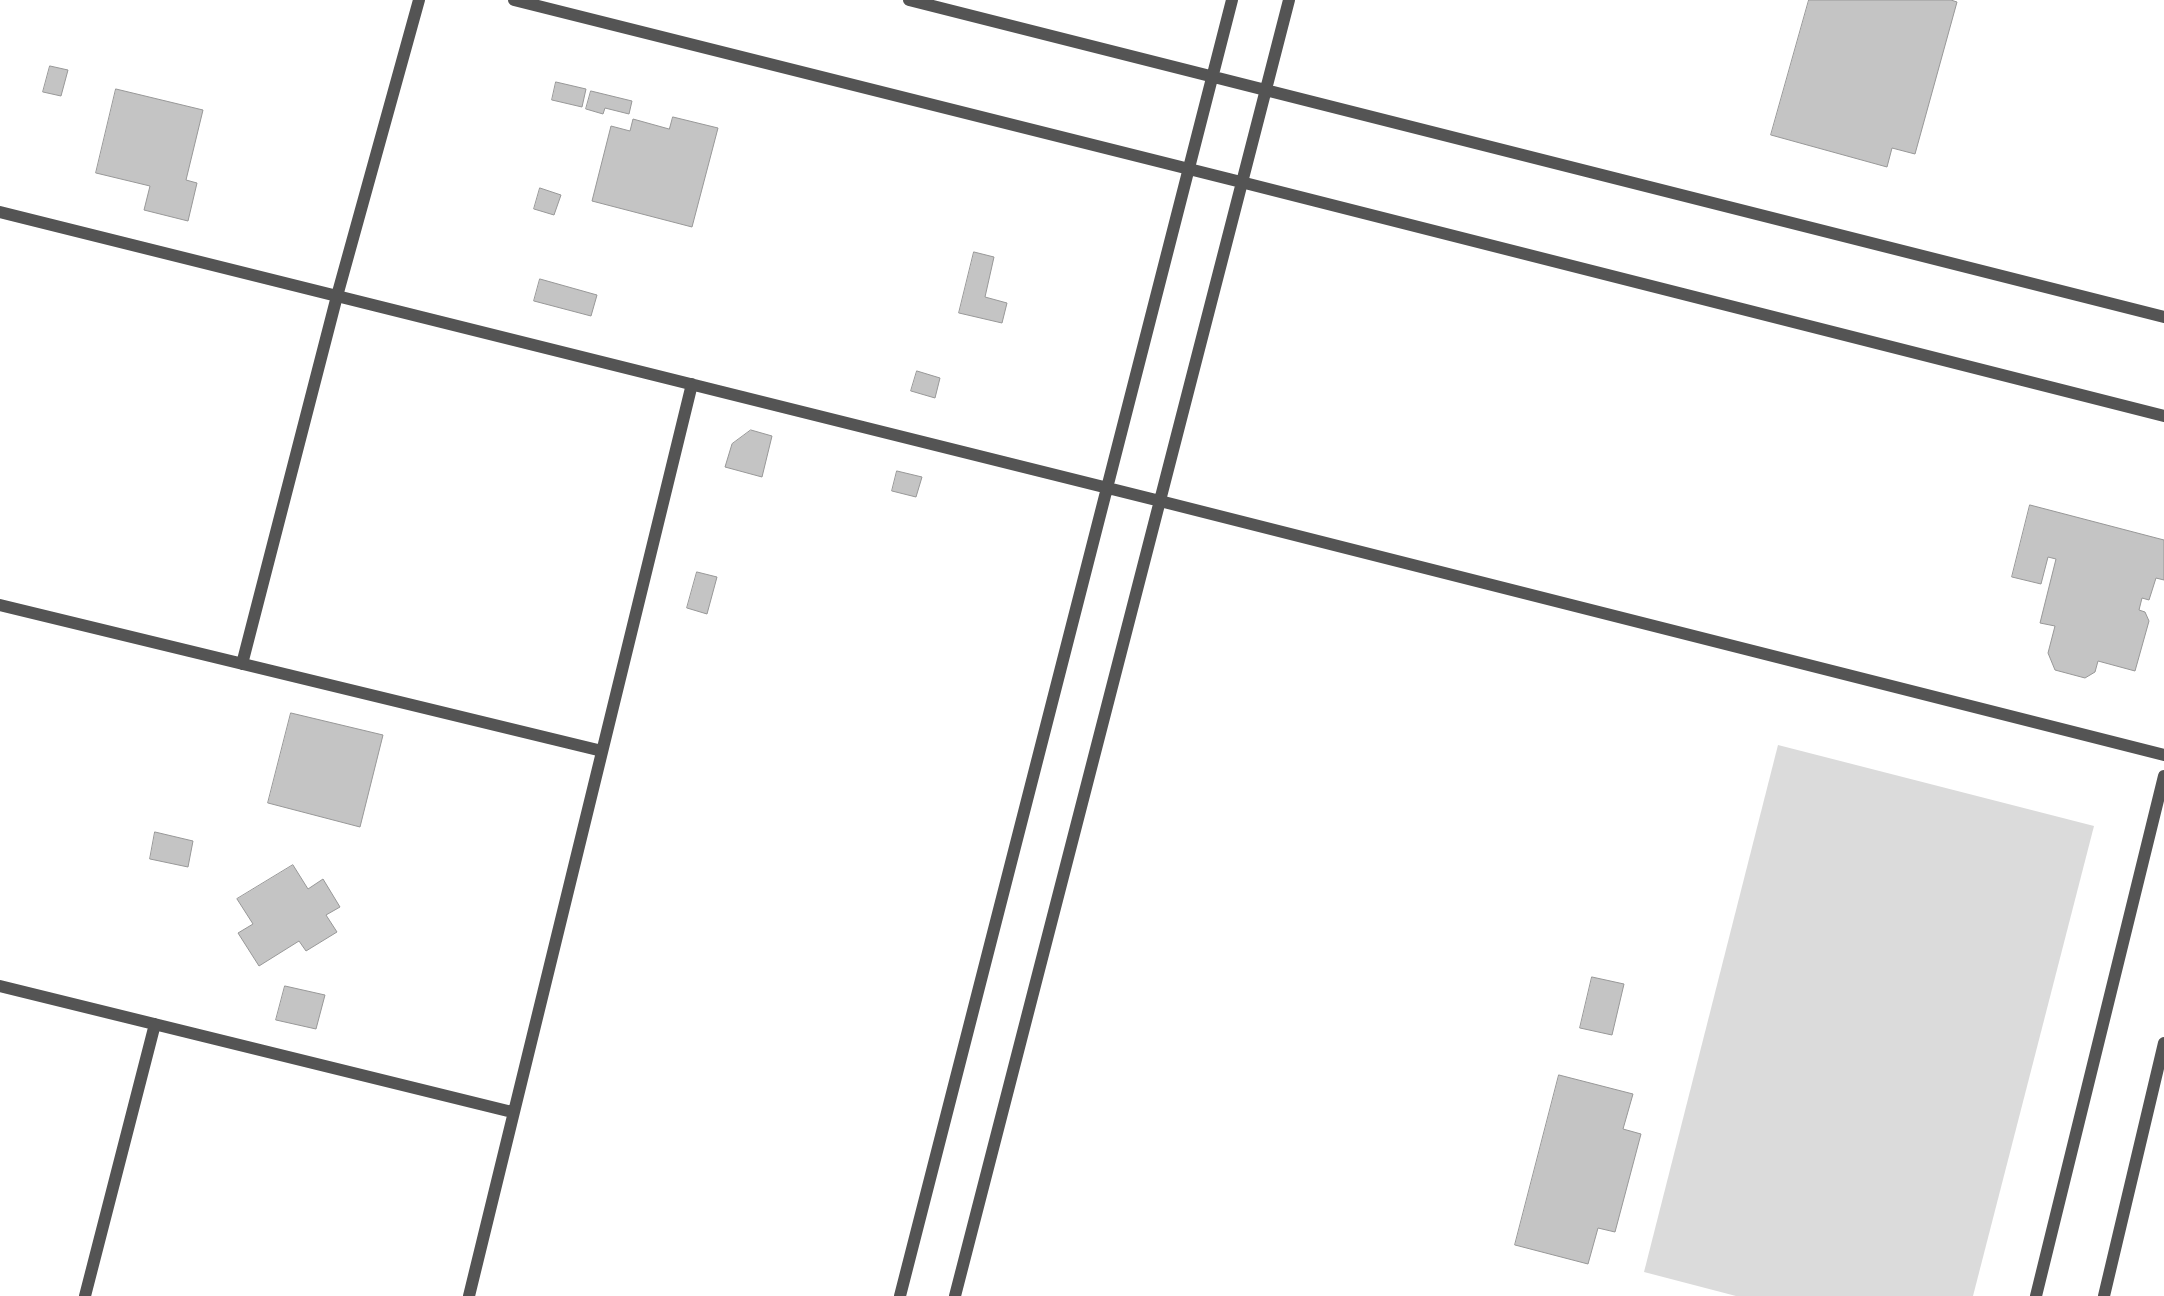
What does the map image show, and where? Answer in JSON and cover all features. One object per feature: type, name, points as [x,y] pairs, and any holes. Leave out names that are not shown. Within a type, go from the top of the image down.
[{"type":"street","points":[[242,664],[337,296],[419,0]]},
{"type":"street","points":[[514,0],[2164,416]]},
{"type":"street","points":[[909,0],[2164,317]]},
{"type":"street","points":[[900,1296],[1232,0]]},
{"type":"street","points":[[956,1296],[1288,0]]},
{"type":"street","points":[[0,212],[2164,754]]},
{"type":"street","points":[[469,1296],[512,1112],[692,384]]},
{"type":"street","points":[[0,605],[602,751]]},
{"type":"street","points":[[2036,1296],[2164,776]]},
{"type":"street","points":[[0,986],[512,1112]]},
{"type":"street","points":[[85,1296],[155,1024]]},
{"type":"street","points":[[2104,1296],[2164,1043]]},
{"type":"shaded area","points":[[1778,745],[2094,826],[1973,1296],[1736,1296],[1644,1272]]},
{"type":"building","points":[[1809,0],[1951,0],[1957,2],[1915,154],[1892,148],[1887,167],[1771,135]]},
{"type":"building","points":[[50,66],[68,70],[61,96],[43,92]]},
{"type":"building","points":[[556,82],[586,89],[582,107],[552,100]]},
{"type":"building","points":[[116,89],[203,110],[186,180],[197,183],[188,221],[144,210],[150,186],[96,173]]},
{"type":"building","points":[[591,91],[632,101],[629,114],[605,108],[603,114],[586,109]]},
{"type":"building","points":[[673,117],[718,128],[692,227],[592,201],[611,126],[630,131],[633,119],[669,129]]},
{"type":"building","points":[[540,188],[561,195],[554,215],[534,209]]},
{"type":"building","points":[[974,252],[994,257],[985,297],[1007,303],[1002,323],[959,313]]},
{"type":"building","points":[[540,279],[597,295],[591,316],[534,301]]},
{"type":"building","points":[[917,371],[940,378],[935,398],[911,391]]},
{"type":"building","points":[[751,430],[772,436],[762,477],[725,467],[732,444]]},
{"type":"building","points":[[897,471],[922,477],[916,497],[892,491]]},
{"type":"building","points":[[2030,505],[2164,540],[2164,580],[2156,578],[2149,600],[2142,598],[2139,610],[2145,612],[2149,621],[2135,671],[2098,661],[2095,672],[2085,678],[2055,670],[2048,653],[2055,626],[2040,623],[2056,559],[2048,557],[2041,584],[2012,577]]},
{"type":"building","points":[[697,572],[717,577],[707,614],[687,608]]},
{"type":"building","points":[[291,713],[383,735],[360,827],[268,803]]},
{"type":"building","points":[[155,832],[193,841],[188,867],[150,859]]},
{"type":"building","points":[[293,865],[308,889],[323,879],[340,907],[326,915],[337,932],[306,951],[299,941],[259,966],[238,933],[253,924],[237,899]]},
{"type":"building","points":[[1592,977],[1624,984],[1612,1035],[1580,1028]]},
{"type":"building","points":[[285,986],[325,995],[316,1029],[276,1020]]},
{"type":"building","points":[[1559,1075],[1633,1094],[1623,1129],[1641,1134],[1615,1232],[1598,1228],[1588,1264],[1515,1245]]}]
